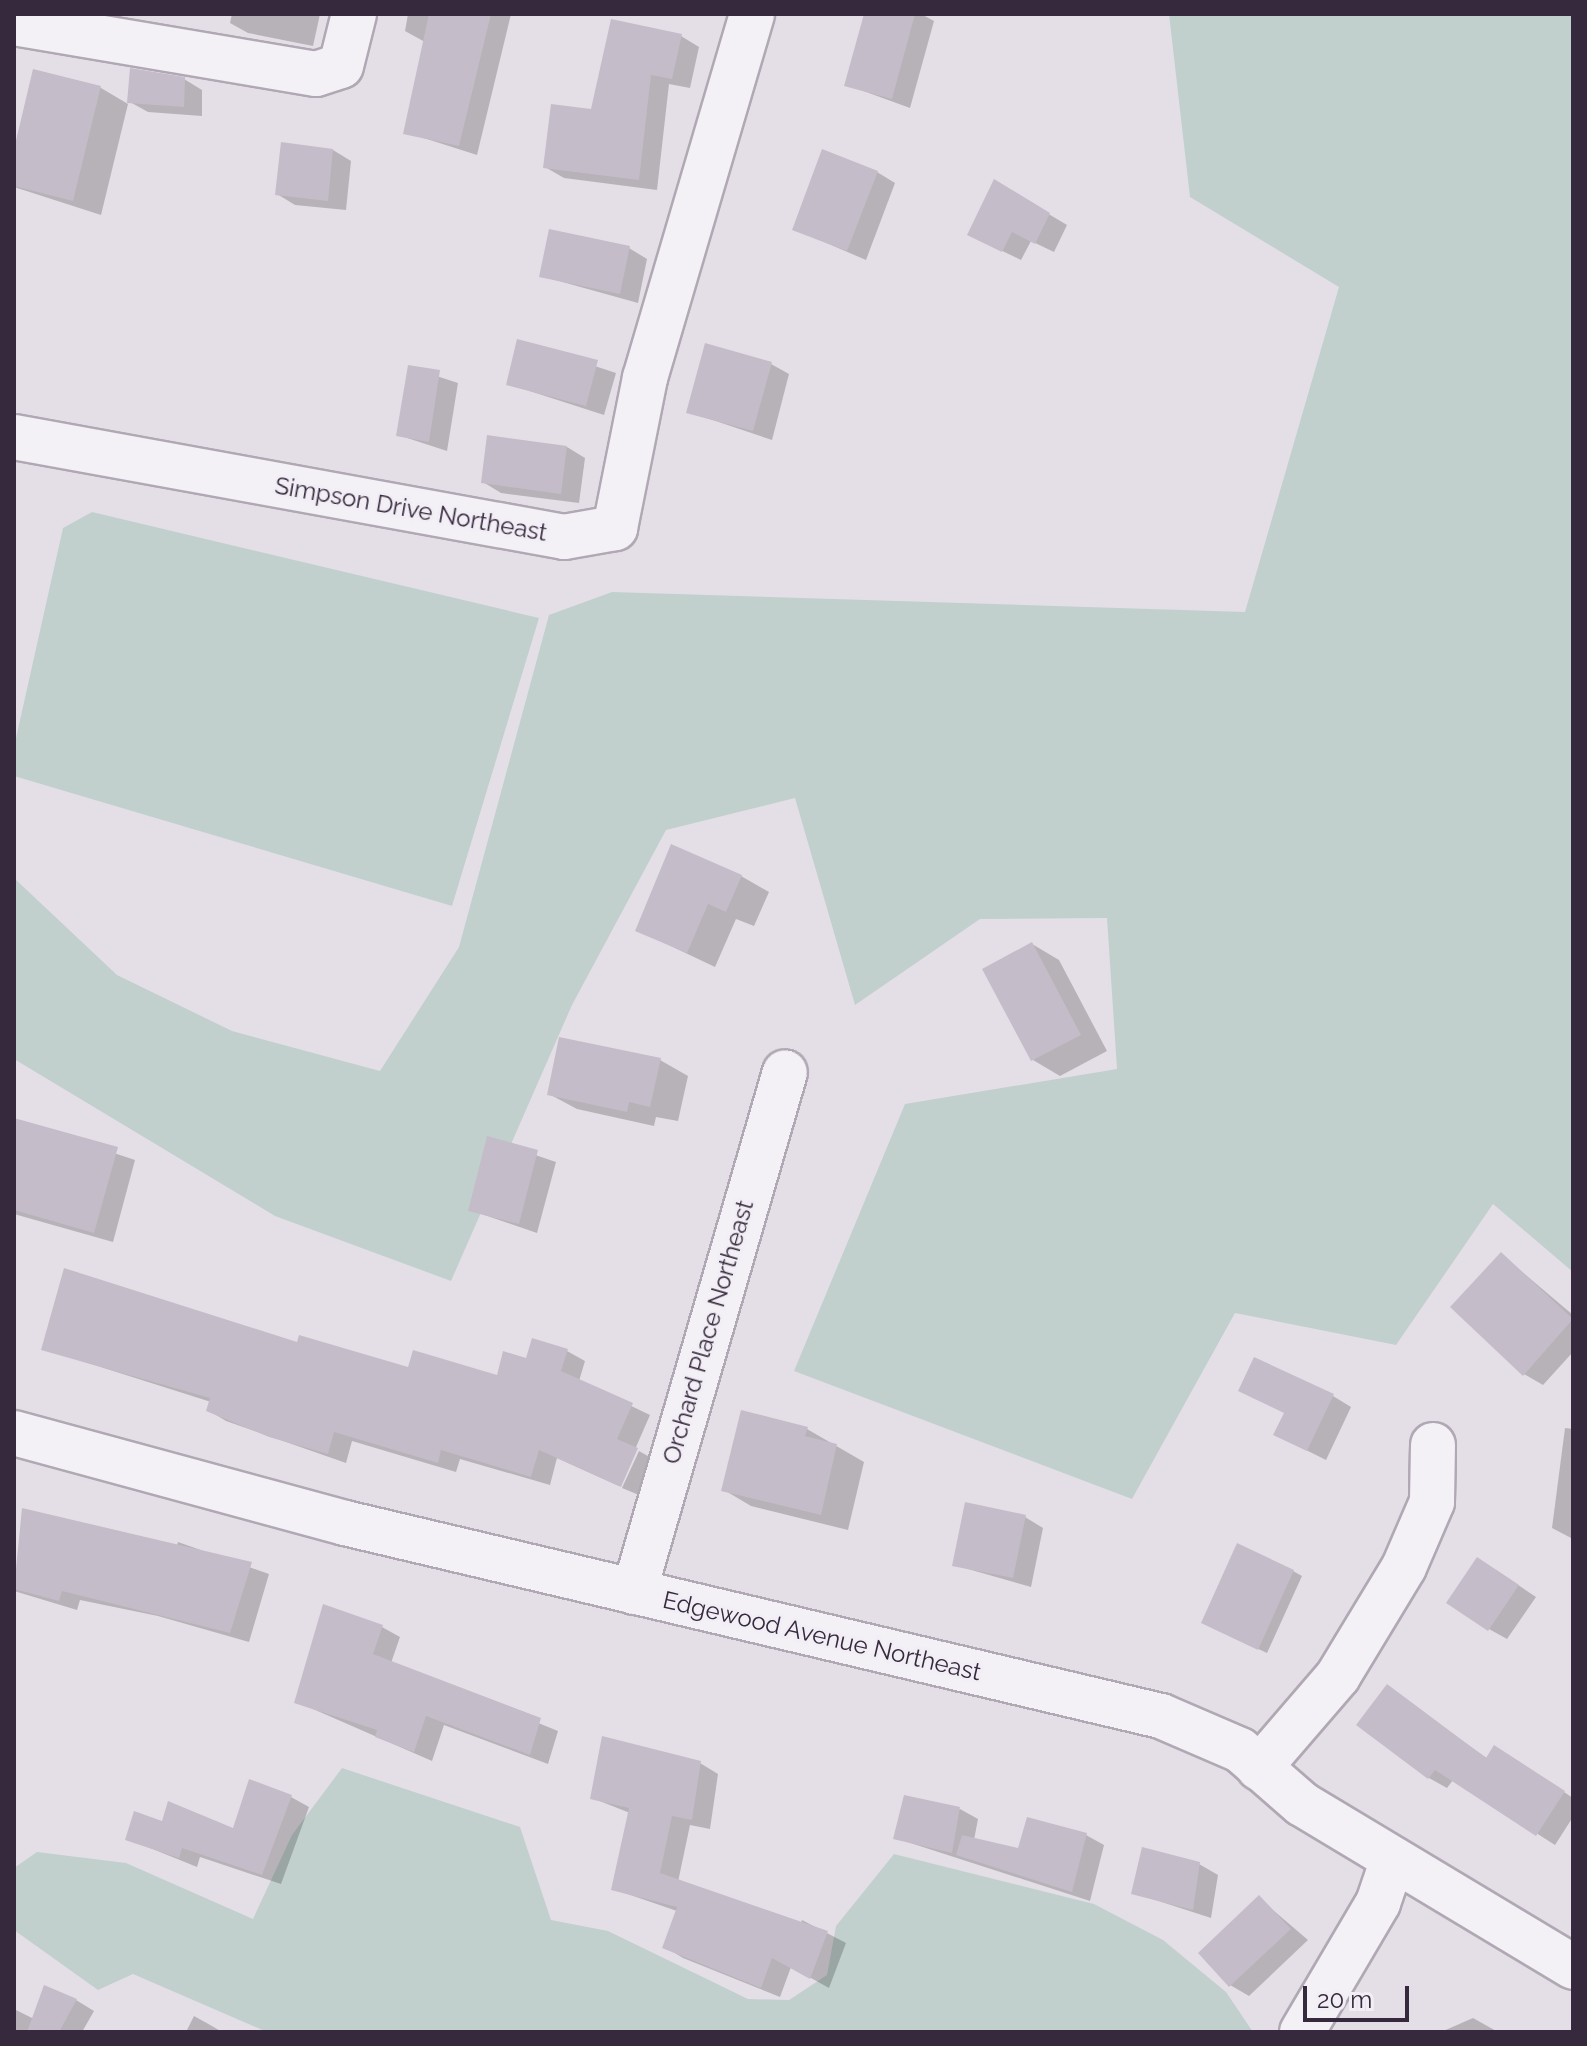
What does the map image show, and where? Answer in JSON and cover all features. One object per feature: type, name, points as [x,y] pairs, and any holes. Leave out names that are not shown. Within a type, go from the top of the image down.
[{"type":"street","points":[[14,23],[316,74],[341,66],[354,14]]},
{"type":"street","name":"Simpson Drive Northeast","points":[[14,437],[564,537],[615,528],[645,378],[752,14]]},
{"type":"street","name":"Orchard Place Northeast","points":[[634,1592],[785,1072]]},
{"type":"street","name":"Edgewood Avenue Northeast","points":[[14,1433],[634,1592],[1161,1716],[1214,1734],[1302,1804],[1573,1967]]},
{"type":"street","points":[[1259,1768],[1338,1676],[1404,1567],[1432,1502],[1433,1445]]},
{"type":"street","points":[[1302,2032],[1378,1903],[1393,1859]]},
{"type":"shaded area","points":[[1169,14],[1573,14],[1573,1272],[1493,1204],[1396,1345],[1235,1313],[1132,1499],[794,1371],[905,1104],[1117,1069],[1107,918],[980,919],[855,1005],[795,798],[666,830],[572,1005],[451,1281],[275,1216],[14,1059],[14,878],[117,975],[232,1031],[380,1071],[459,947],[549,615],[612,592],[1245,612],[1339,287],[1190,197]]},
{"type":"shaded area","points":[[92,512],[539,618],[452,906],[14,776],[14,747],[63,528]]},
{"type":"shaded area","points":[[342,1768],[520,1827],[551,1920],[608,1931],[748,1999],[789,2000],[827,1975],[836,1926],[894,1854],[1094,1904],[1163,1940],[1226,1992],[1253,2032],[267,2032],[133,1974],[98,1990],[14,1930],[14,1868],[37,1852],[126,1863],[253,1919],[292,1835]]},
{"type":"building","points":[[429,14],[491,14],[459,146],[403,134]]},
{"type":"building","points":[[864,14],[915,14],[892,99],[844,86]]},
{"type":"building","points":[[611,19],[682,34],[672,79],[651,75],[639,180],[543,168],[551,104],[591,109]]},
{"type":"building","points":[[130,68],[185,77],[184,107],[127,103]]},
{"type":"building","points":[[33,69],[101,86],[73,201],[14,186],[14,149]]},
{"type":"building","points":[[281,142],[333,149],[328,201],[275,195]]},
{"type":"building","points":[[822,149],[878,171],[847,251],[792,230]]},
{"type":"building","points":[[994,179],[1050,213],[1035,244],[1012,232],[1002,252],[967,235]]},
{"type":"building","points":[[549,229],[630,246],[620,294],[539,277]]},
{"type":"building","points":[[517,339],[598,360],[586,406],[506,385]]},
{"type":"building","points":[[705,343],[772,362],[753,431],[686,413]]},
{"type":"building","points":[[408,365],[440,370],[429,442],[396,436]]},
{"type":"building","points":[[487,435],[567,446],[561,494],[481,483]]},
{"type":"building","points":[[671,844],[742,875],[726,912],[708,904],[687,953],[635,931]]},
{"type":"building","points":[[1032,942],[1081,1035],[1031,1061],[982,969]]},
{"type":"building","points":[[559,1037],[661,1058],[650,1107],[629,1102],[627,1112],[547,1095]]},
{"type":"building","points":[[14,1118],[118,1147],[94,1233],[14,1210]]},
{"type":"building","points":[[487,1136],[538,1150],[519,1224],[468,1211]]},
{"type":"building","points":[[1501,1252],[1573,1319],[1523,1376],[1450,1307]]},
{"type":"building","points":[[64,1268],[297,1342],[299,1335],[408,1367],[413,1350],[497,1375],[503,1351],[526,1358],[532,1338],[568,1349],[561,1371],[633,1403],[617,1439],[638,1448],[621,1487],[539,1450],[531,1477],[441,1450],[438,1463],[334,1432],[328,1454],[269,1437],[206,1411],[210,1398],[41,1350]]},
{"type":"building","points":[[1254,1357],[1334,1394],[1307,1451],[1273,1435],[1284,1413],[1238,1391]]},
{"type":"building","points":[[741,1410],[808,1427],[805,1436],[837,1444],[821,1515],[721,1491]]},
{"type":"building","points":[[965,1502],[1026,1515],[1013,1578],[952,1566]]},
{"type":"building","points":[[22,1508],[252,1562],[230,1633],[62,1591],[59,1601],[14,1589]]},
{"type":"building","points":[[1237,1543],[1294,1570],[1258,1650],[1201,1623]]},
{"type":"building","points":[[1477,1557],[1519,1585],[1488,1631],[1446,1603]]},
{"type":"building","points":[[323,1604],[383,1625],[373,1654],[541,1718],[530,1755],[426,1716],[414,1752],[375,1737],[377,1730],[294,1703]]},
{"type":"building","points":[[1387,1684],[1486,1758],[1494,1745],[1565,1791],[1536,1836],[1435,1770],[1428,1779],[1356,1725]]},
{"type":"building","points":[[602,1736],[701,1761],[692,1820],[672,1816],[660,1873],[828,1931],[810,1979],[772,1958],[761,1988],[662,1948],[677,1907],[611,1890],[629,1808],[590,1799]]},
{"type":"building","points":[[249,1779],[292,1795],[262,1875],[182,1848],[179,1858],[125,1840],[134,1811],[162,1821],[168,1801],[233,1828]]},
{"type":"building","points":[[904,1795],[960,1807],[952,1853],[893,1839]]},
{"type":"building","points":[[1027,1817],[1087,1833],[1072,1892],[956,1855],[962,1835],[1018,1848]]},
{"type":"building","points":[[1142,1847],[1200,1862],[1193,1910],[1131,1894]]},
{"type":"building","points":[[1259,1895],[1291,1929],[1229,1987],[1198,1953]]},
{"type":"building","points":[[44,1985],[77,1999],[59,2032],[27,2032]]}]
